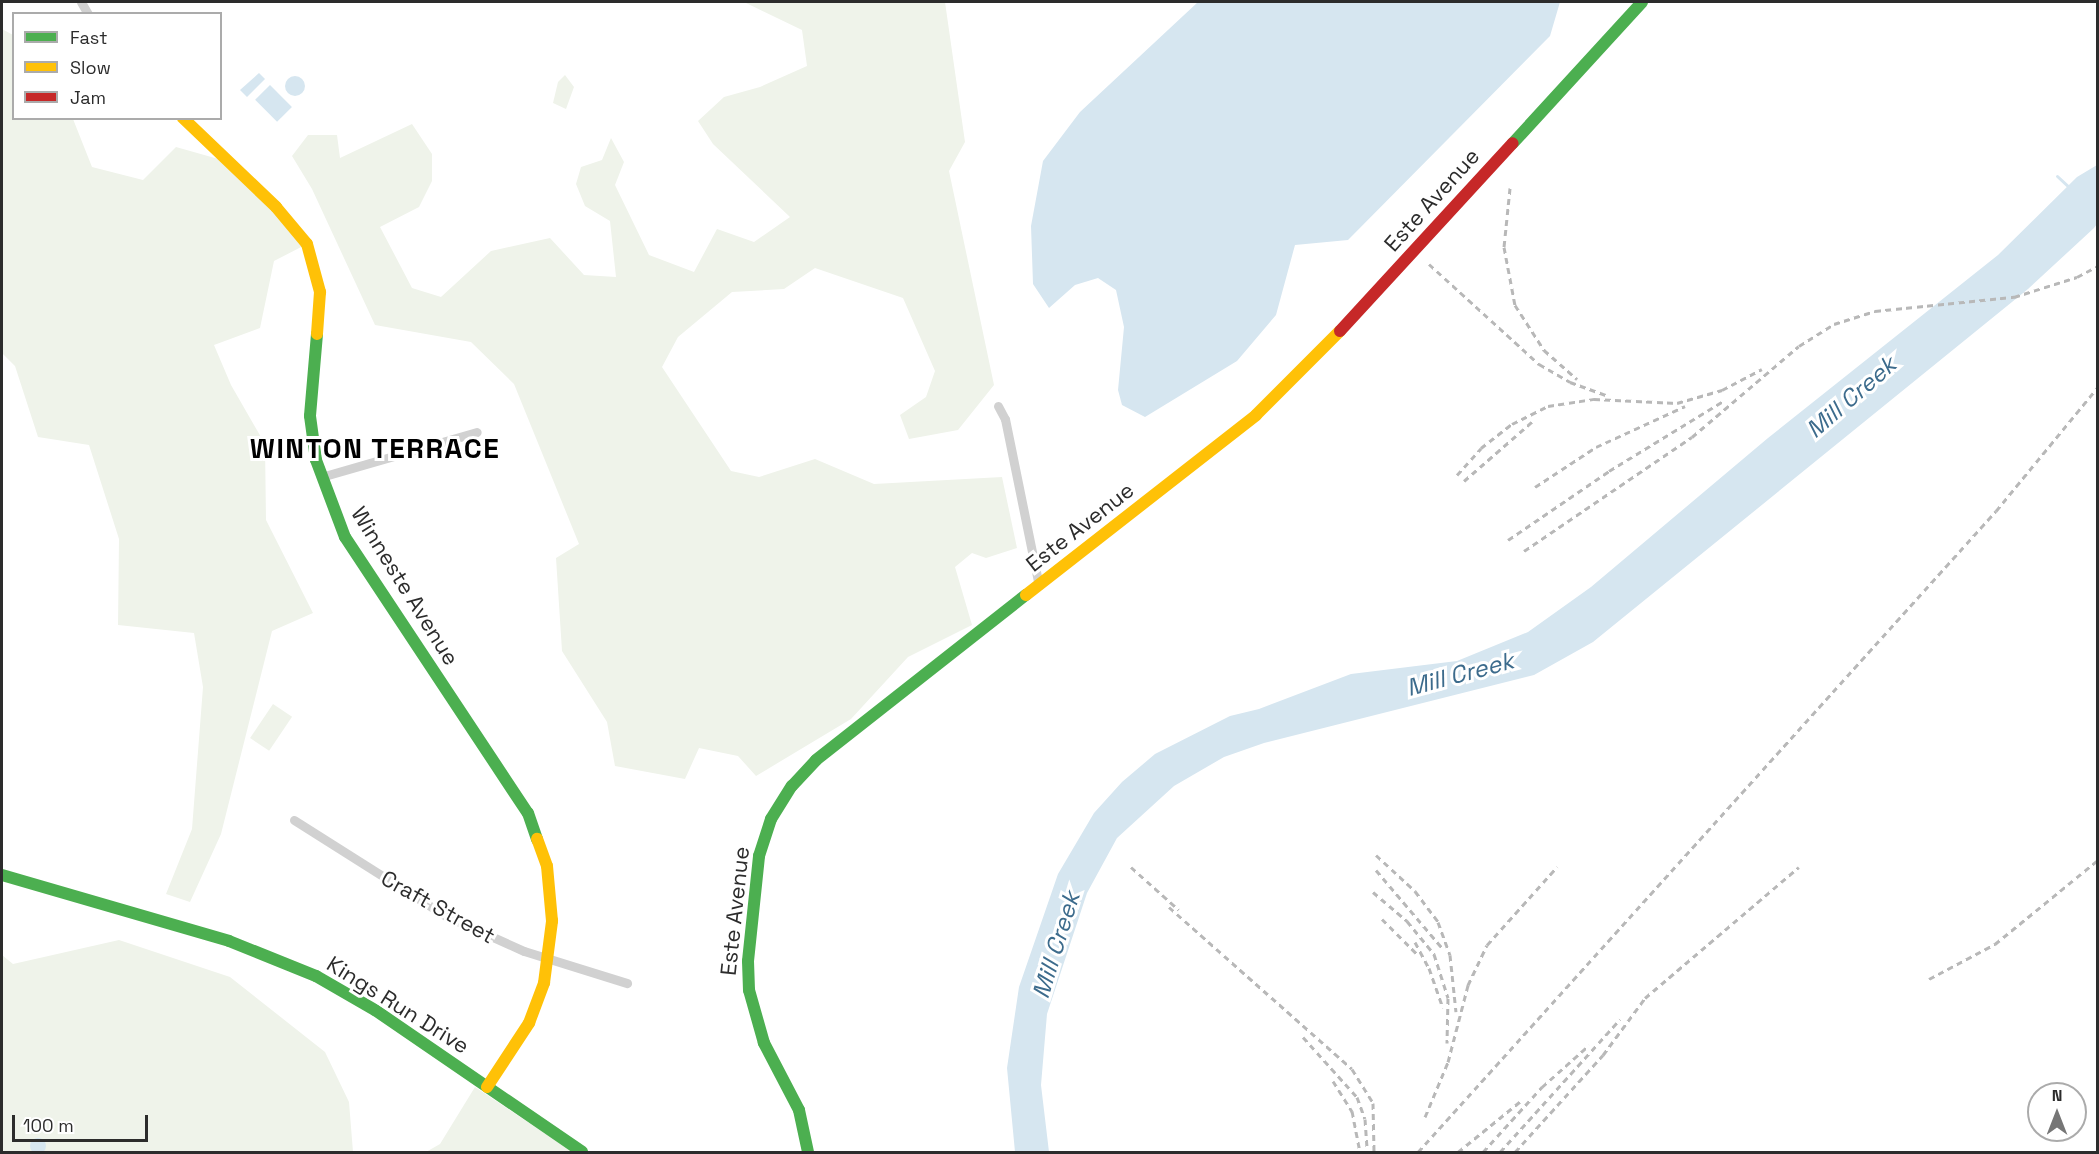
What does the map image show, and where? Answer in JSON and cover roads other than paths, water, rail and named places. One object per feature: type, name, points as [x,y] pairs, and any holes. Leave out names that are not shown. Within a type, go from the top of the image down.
[{"type":"street","name":"Este Avenue","points":[[808,1152],[799,1110],[764,1043],[749,990],[753,905],[765,835],[782,800],[816,760],[1039,586],[1299,376],[1642,2]]},
{"type":"street","name":"Winneste Avenue","points":[[185,120],[303,236],[313,259],[320,309],[312,362],[310,416],[321,477],[345,537],[528,813],[550,883],[549,958],[529,1023],[487,1088]]},
{"type":"street","points":[[998,406],[1005,419],[1039,586]]},
{"type":"street","points":[[321,477],[477,432]]},
{"type":"street","name":"Craft Street","points":[[294,820],[446,916],[500,942],[627,983]]},
{"type":"street","name":"Kings Run Drive","points":[[2,874],[229,941],[316,976],[375,1010],[582,1152]]},
{"type":"water","points":[[1198,2],[1560,2],[1550,36],[1348,240],[1295,245],[1276,315],[1237,361],[1145,417],[1122,405],[1118,390],[1124,327],[1116,290],[1098,278],[1075,285],[1049,308],[1033,284],[1031,226],[1043,161],[1080,112]]},
{"type":"water","points":[[259,73],[265,79],[247,97],[240,90]]},
{"type":"water","points":[[291,76],[299,76],[305,82],[305,90],[299,96],[291,96],[285,90],[285,82]]},
{"type":"water","points":[[270,85],[292,107],[277,122],[255,100]]},
{"type":"water","name":"Mill Creek","points":[[2097,165],[2097,224],[2094,228],[2028,289],[1593,642],[1534,675],[1264,743],[1224,757],[1174,786],[1117,838],[1087,893],[1047,1014],[1041,1085],[1049,1152],[1015,1152],[1007,1068],[1019,987],[1058,874],[1094,813],[1122,782],[1155,754],[1230,716],[1259,709],[1351,674],[1457,661],[1528,632],[1591,587],[1768,438],[1998,255],[2077,177]]},
{"type":"water","points":[[38,1138],[44,1140],[46,1146],[44,1152],[38,1154],[32,1152],[30,1146],[32,1140]]},
{"type":"waterway","points":[[2057,176],[2069,187]]},
{"type":"railway","points":[[1510,188],[1504,247],[1515,305],[1544,350],[1577,379]]},
{"type":"railway","points":[[1429,264],[1539,364],[1570,382],[1606,395]]},
{"type":"railway","points":[[1524,551],[1692,437],[1799,346],[1834,324],[1875,311],[2014,297],[2077,277],[2098,266]]},
{"type":"railway","points":[[1457,475],[1481,448],[1512,424],[1548,406],[1594,399],[1677,403],[1722,390],[1762,369]]},
{"type":"railway","points":[[1418,1152],[1996,511],[2098,387]]},
{"type":"railway","points":[[1508,540],[1609,471],[1725,400]]},
{"type":"railway","points":[[1535,487],[1596,447],[1685,406]]},
{"type":"railway","points":[[1464,481],[1534,420]]},
{"type":"railway","points":[[1376,855],[1415,891],[1438,922],[1450,955],[1456,1012]]},
{"type":"railway","points":[[1929,979],[1995,944],[2098,860]]},
{"type":"railway","points":[[1131,867],[1179,910]]},
{"type":"railway","points":[[1425,1117],[1448,1062],[1468,985],[1487,945],[1557,867]]},
{"type":"railway","points":[[1515,1152],[1603,1055],[1645,998],[1799,867]]},
{"type":"railway","points":[[1376,870],[1443,949]]},
{"type":"railway","points":[[1373,892],[1407,921],[1434,954],[1448,998],[1447,1043]]},
{"type":"railway","points":[[1169,907],[1352,1069],[1373,1103],[1374,1152]]},
{"type":"railway","points":[[1382,919],[1417,954]]},
{"type":"railway","points":[[1415,942],[1429,968],[1443,1008]]},
{"type":"railway","points":[[1500,1152],[1620,1019]]},
{"type":"railway","points":[[1303,1037],[1357,1097],[1365,1119],[1367,1147]]},
{"type":"railway","points":[[1483,1152],[1542,1087],[1589,1045]]},
{"type":"railway","points":[[1333,1081],[1352,1111],[1360,1152]]},
{"type":"railway","points":[[1458,1152],[1522,1100]]},
{"type":"district","name":"WINTON TERRACE","points":[[375,448]]}]
